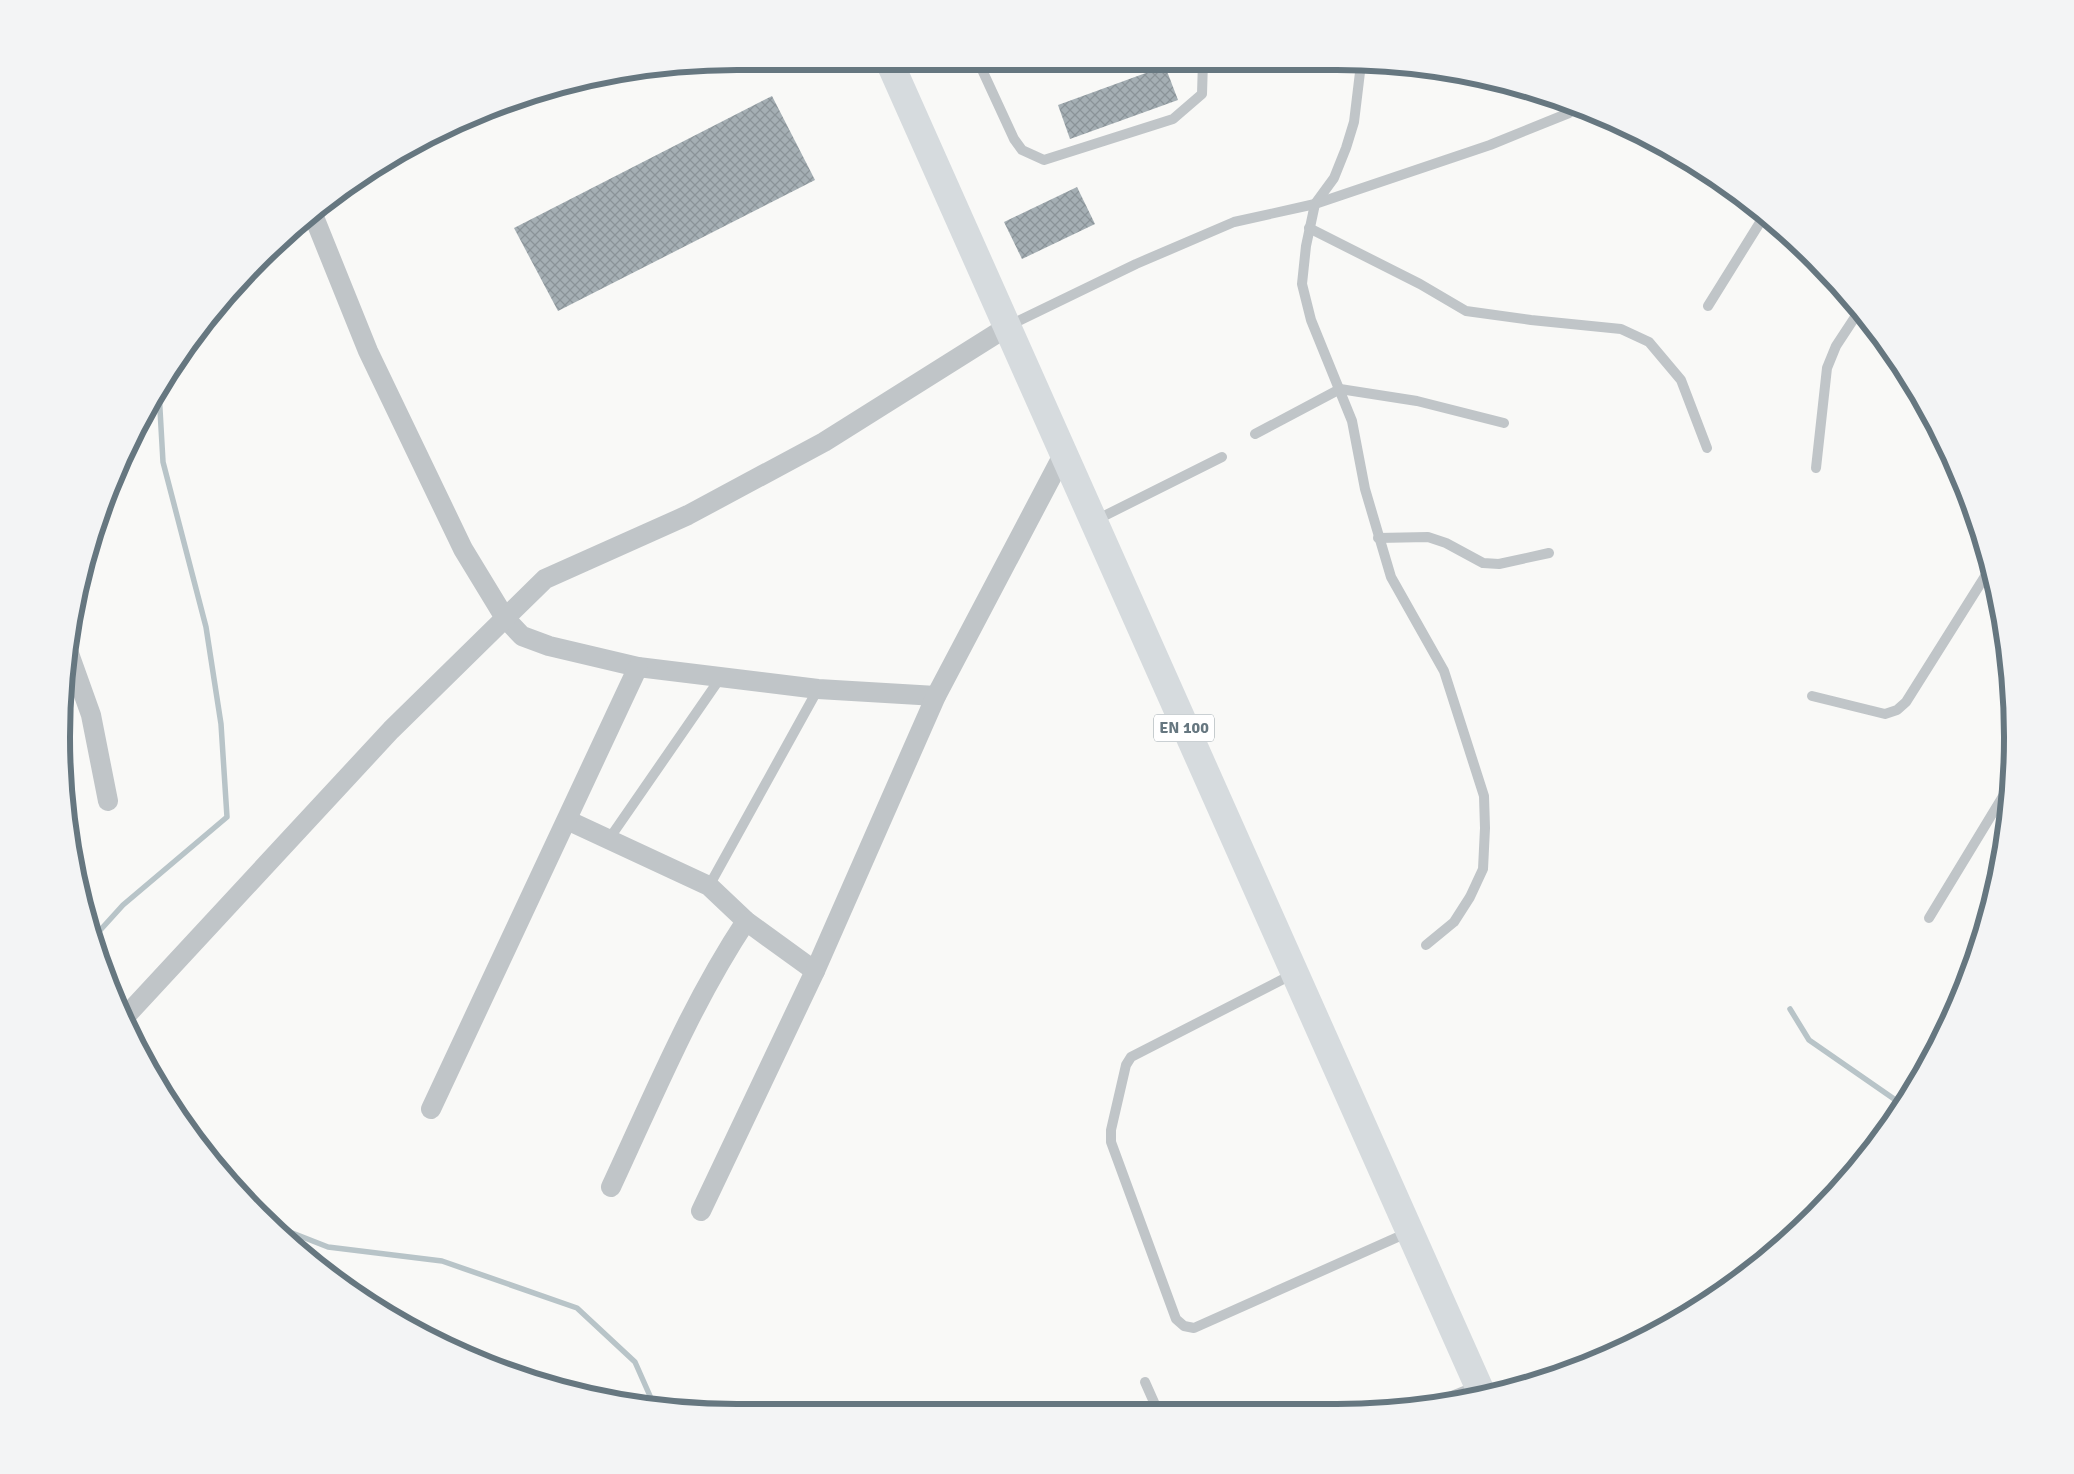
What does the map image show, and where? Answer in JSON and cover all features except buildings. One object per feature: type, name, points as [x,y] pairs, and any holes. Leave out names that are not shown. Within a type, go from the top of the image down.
[{"type":"main road","name":"EN 100","points":[[893,70],[1092,522],[1479,1388]]},
{"type":"street","points":[[316,221],[368,351],[463,549],[505,618],[522,636],[549,646],[638,666],[818,689],[936,696]]},
{"type":"street","points":[[130,1012],[391,730],[545,579],[688,515],[824,442],[1007,327]]},
{"type":"street","points":[[701,1211],[816,971],[936,696],[1063,456]]},
{"type":"street","points":[[431,1110],[638,666]]},
{"type":"street","points":[[74,667],[91,715],[108,801]]},
{"type":"street","points":[[567,820],[709,886],[746,921],[816,971]]},
{"type":"street","points":[[611,1187],[686,1024],[721,960],[746,921]]},
{"type":"lane","points":[[982,70],[1014,139],[1022,150],[1044,160],[1173,118],[1202,94],[1203,70]]},
{"type":"lane","points":[[1360,71],[1354,122],[1346,148],[1334,178],[1315,204],[1309,228],[1302,284],[1311,320],[1352,421],[1365,489],[1391,577],[1444,671],[1484,796],[1483,868],[1470,897],[1454,922],[1426,945]]},
{"type":"lane","points":[[1007,327],[1136,264],[1234,222],[1315,204],[1490,145],[1569,113]]},
{"type":"lane","points":[[1708,306],[1760,222]]},
{"type":"lane","points":[[1309,228],[1420,284],[1466,310],[1531,320],[1621,328],[1649,342],[1681,380],[1707,448]]},
{"type":"lane","points":[[1816,468],[1827,368],[1836,346],[1855,317]]},
{"type":"lane","points":[[1255,434],[1340,390],[1417,401],[1504,423]]},
{"type":"lane","points":[[1092,522],[1222,457]]},
{"type":"lane","points":[[1378,538],[1428,537],[1446,543],[1483,563],[1499,564],[1549,553]]},
{"type":"lane","points":[[1812,696],[1885,714],[1897,710],[1906,702],[1984,577]]},
{"type":"lane","points":[[609,839],[721,677]]},
{"type":"lane","points":[[709,886],[818,689]]},
{"type":"lane","points":[[1929,918],[2001,800]]},
{"type":"lane","points":[[1294,973],[1131,1057],[1126,1065],[1111,1130],[1111,1142],[1176,1319],[1184,1326],[1194,1328],[1410,1232]]},
{"type":"lane","points":[[1145,1382],[1155,1404]]},
{"type":"waterway","points":[[99,931],[123,905],[227,817],[221,724],[206,627],[163,462],[160,402]]},
{"type":"waterway","points":[[1790,1009],[1809,1040],[1896,1101]]},
{"type":"waterway","points":[[291,1232],[328,1247],[442,1261],[577,1308],[635,1362],[651,1398]]}]
